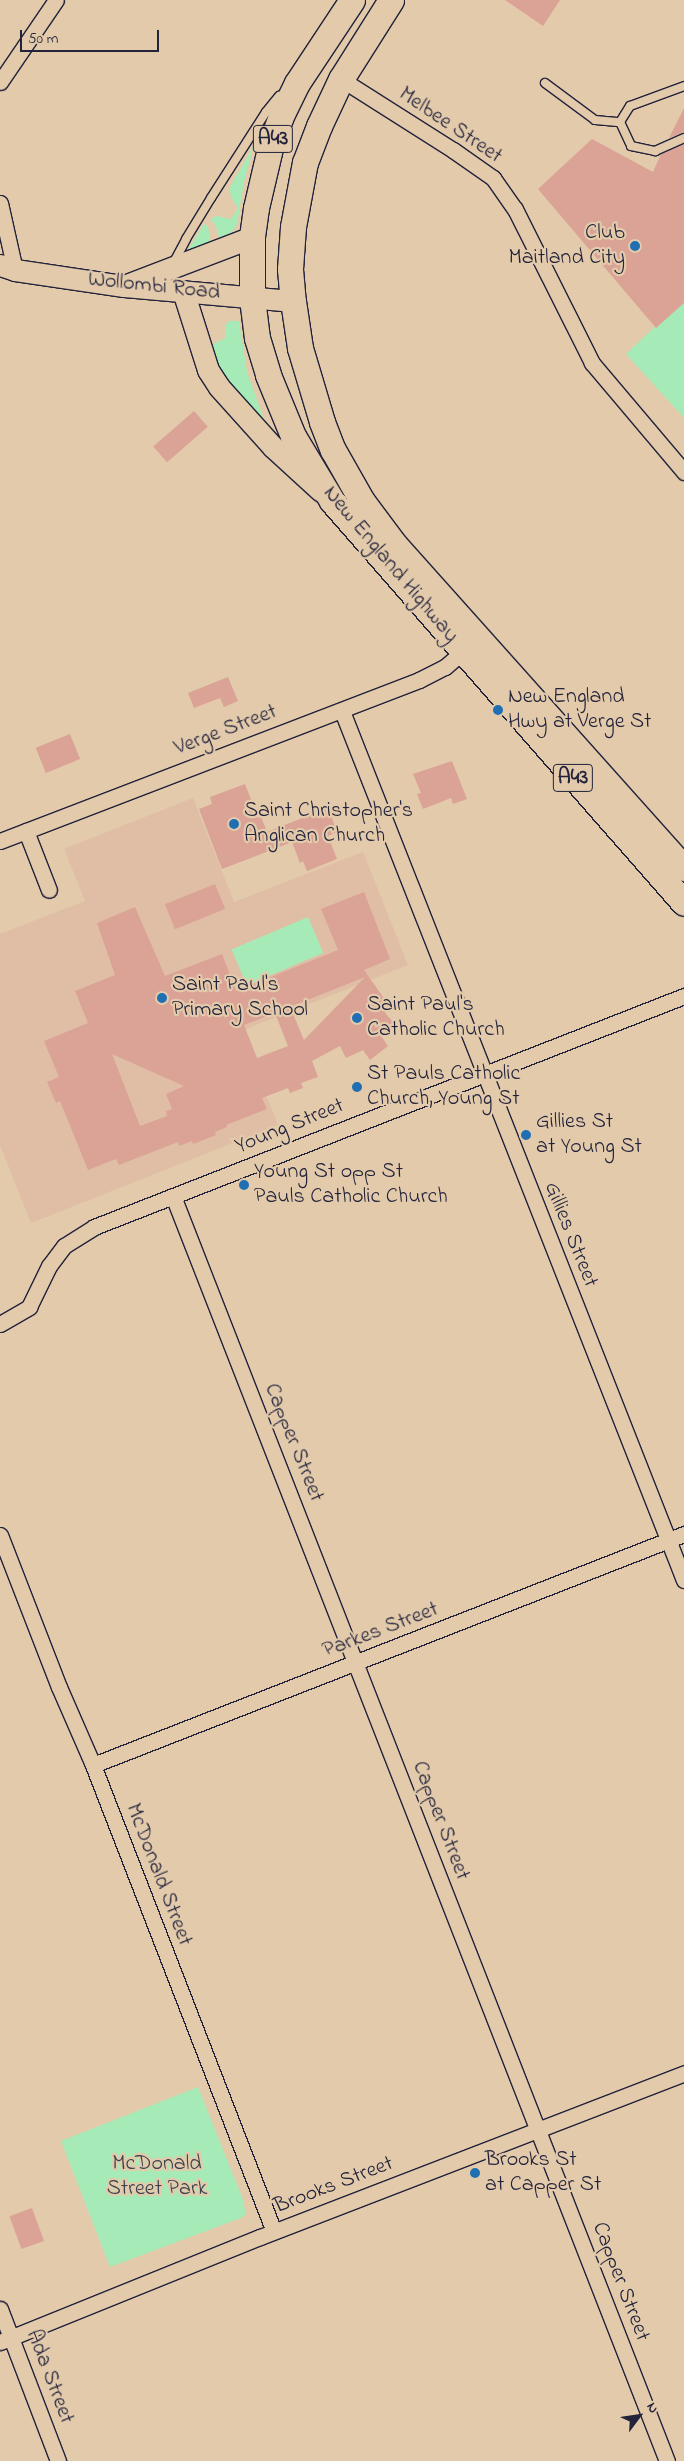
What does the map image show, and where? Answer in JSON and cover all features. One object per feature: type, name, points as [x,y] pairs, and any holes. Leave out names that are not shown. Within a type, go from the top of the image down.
[{"type":"highway","name":"New England Highway","points":[[352,0],[297,83],[271,144],[256,208],[252,237],[252,298],[257,338],[280,407],[293,436],[332,501],[462,652],[684,903]]},
{"type":"highway","name":"New England Highway","points":[[391,0],[340,79],[305,162],[293,227],[290,269],[293,301],[300,348],[322,422],[334,450],[362,502],[394,544],[684,868]]},
{"type":"main road","points":[[124,286],[252,237]]},
{"type":"main road","name":"Wollombi Road","points":[[5,271],[124,286],[293,301]]},
{"type":"main road","points":[[182,291],[208,370],[219,387],[273,447],[332,501]]},
{"type":"street","points":[[0,82],[56,0]]},
{"type":"street","name":"Melbee Street","points":[[340,79],[453,150],[493,178],[515,209],[592,363],[684,472]]},
{"type":"street","points":[[0,203],[5,271]]},
{"type":"street","name":"Verge Street","points":[[0,841],[342,710],[445,668],[462,652]]},
{"type":"street","name":"Gillies Street","points":[[342,710],[684,1580]]},
{"type":"street","points":[[26,831],[49,890]]},
{"type":"street","name":"Young Street","points":[[0,1324],[29,1307],[49,1266],[64,1246],[94,1227],[684,996]]},
{"type":"street","name":"Capper Street","points":[[173,1196],[357,1663],[667,2461]]},
{"type":"street","name":"Parkes Street","points":[[93,1765],[684,1534]]},
{"type":"street","name":"McDonald Street","points":[[0,1535],[59,1687],[93,1765],[274,2231]]},
{"type":"street","name":"Brooks Street","points":[[6,2340],[274,2231],[538,2131],[684,2073]]},
{"type":"street","name":"Ada Street","points":[[0,2309],[6,2340],[58,2461]]},
{"type":"lane","points":[[171,268],[186,238],[266,112],[316,52]]},
{"type":"lane","points":[[545,83],[595,120],[620,122]]},
{"type":"lane","points":[[620,122],[630,106],[684,86]]},
{"type":"lane","points":[[620,122],[631,146],[655,151],[684,138]]},
{"type":"shaded area","name":"Saint Paul's Primary School","points":[[193,798],[234,902],[363,852],[408,965],[241,1031],[278,1125],[31,1223],[0,1145],[0,934],[85,901],[64,849]]},
{"type":"green space","points":[[254,145],[244,182],[237,224],[233,231],[223,238],[219,237],[215,224],[210,220],[216,216],[231,219],[238,208],[232,199],[229,189]]},
{"type":"green space","points":[[204,224],[208,226],[210,241],[207,245],[188,250]]},
{"type":"green space","points":[[684,299],[684,418],[626,354]]},
{"type":"green space","points":[[229,321],[239,321],[247,372],[267,428],[216,367],[208,347],[225,338],[225,325]]},
{"type":"green space","points":[[308,917],[323,953],[247,985],[232,949]]},
{"type":"green space","name":"McDonald Street Park","points":[[198,2087],[242,2197],[246,2214],[241,2218],[110,2267],[61,2141]]},
{"type":"building","points":[[505,0],[560,0],[543,26]]},
{"type":"building","points":[[684,108],[684,132],[669,138]]},
{"type":"building","name":"Club Maitland City","points":[[592,139],[653,172],[661,154],[684,144],[684,303],[656,328],[538,189]]},
{"type":"building","points":[[194,411],[208,427],[167,462],[153,446]]},
{"type":"building","points":[[228,677],[238,701],[224,707],[220,698],[194,708],[188,693]]},
{"type":"building","points":[[70,734],[80,759],[46,773],[36,748]]},
{"type":"building","points":[[452,761],[467,799],[453,804],[451,798],[423,809],[417,794],[421,793],[413,774]]},
{"type":"building","points":[[245,784],[258,818],[261,817],[267,832],[328,808],[337,832],[328,836],[337,859],[307,871],[303,861],[300,863],[292,842],[222,869],[199,809],[212,804],[210,797]]},
{"type":"building","points":[[215,884],[225,909],[175,929],[165,904]]},
{"type":"building","points":[[364,892],[390,959],[364,970],[390,1007],[385,1013],[393,1022],[381,1036],[388,1046],[370,1060],[363,1050],[346,1058],[340,1046],[312,1061],[318,1077],[301,1083],[303,1088],[290,1093],[288,1088],[262,1098],[267,1109],[226,1125],[227,1127],[215,1132],[216,1135],[193,1144],[192,1141],[179,1146],[178,1142],[119,1165],[116,1159],[88,1170],[60,1101],[56,1103],[47,1082],[59,1077],[44,1041],[88,1023],[75,991],[115,975],[97,923],[135,907],[165,976],[222,954],[236,991],[338,950],[321,909]],"holes":[[[365,977],[304,1040],[290,1007]],[[275,1013],[288,1046],[257,1058],[244,1025]],[[112,1054],[184,1086],[166,1094],[172,1109],[166,1111],[167,1116],[140,1126]]]},
{"type":"building","points":[[32,2208],[44,2241],[21,2249],[9,2216]]},
{"type":"place","name":"Club Maitland City","points":[[635,246]]},
{"type":"place","name":"New England Hwy at Verge St","points":[[498,710]]},
{"type":"place","name":"Saint Christopher's Anglican Church","points":[[234,824]]},
{"type":"place","name":"Saint Paul's Primary School","points":[[162,998]]},
{"type":"place","name":"Saint Paul's Catholic Church","points":[[357,1018]]},
{"type":"place","name":"St Pauls Catholic Church, Young St","points":[[357,1087]]},
{"type":"place","name":"Gillies St at Young St","points":[[526,1135]]},
{"type":"place","name":"Young St opp St Pauls Catholic Church","points":[[244,1185]]},
{"type":"place","name":"Brooks St at Capper St","points":[[475,2173]]}]
